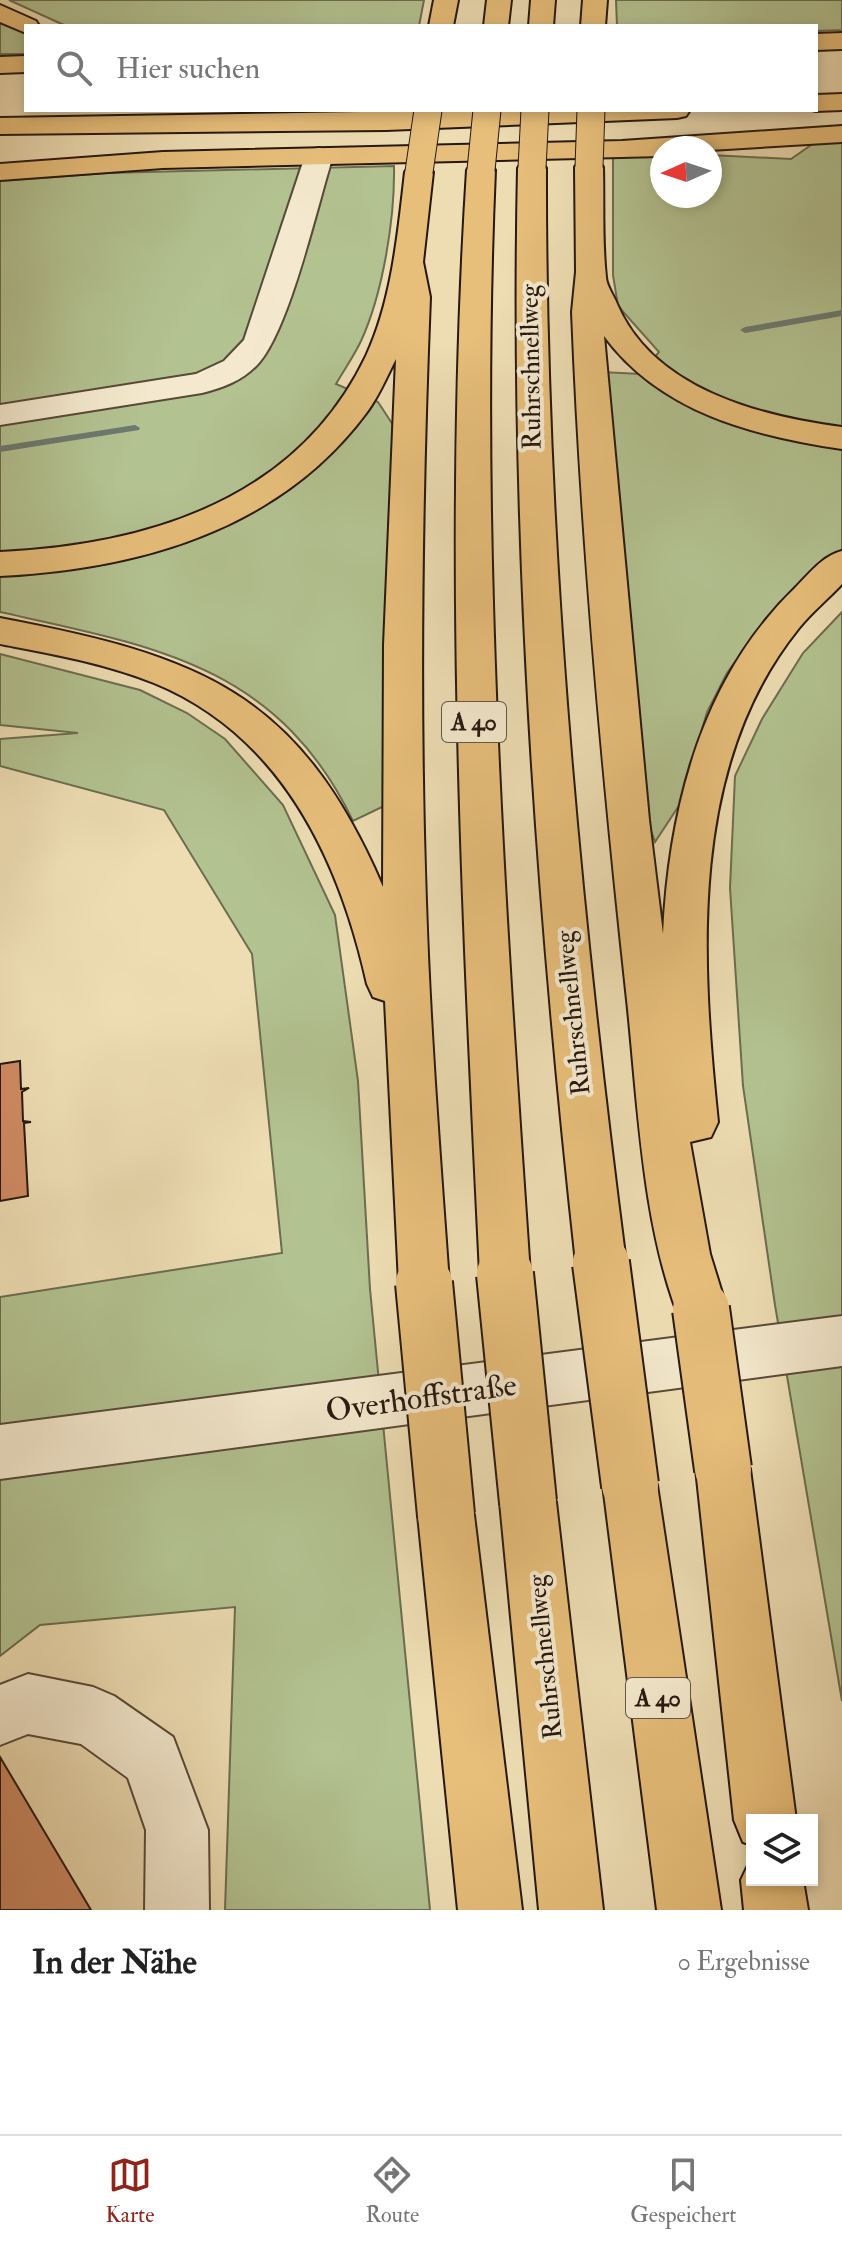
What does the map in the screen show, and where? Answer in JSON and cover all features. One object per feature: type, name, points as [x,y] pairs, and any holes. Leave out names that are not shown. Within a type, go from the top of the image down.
[{"type":"highway","points":[[441,24],[446,0]]},
{"type":"highway","points":[[496,24],[499,0]]},
{"type":"highway","points":[[541,24],[543,0]]},
{"type":"highway","points":[[593,24],[595,0]]},
{"type":"highway","points":[[0,12],[24,24]]},
{"type":"highway","points":[[0,65],[24,64]]},
{"type":"highway","points":[[818,103],[842,102]]},
{"type":"highway","points":[[0,564],[68,559],[157,540],[247,502],[282,480],[332,435],[364,392],[390,333],[409,264],[428,112]]},
{"type":"highway","name":"Ruhrschnellweg","points":[[487,112],[469,395],[471,653],[478,828],[505,1274],[571,1910]]},
{"type":"highway","name":"Ruhrschnellweg","points":[[535,112],[529,404],[541,657],[559,890],[601,1263],[689,1910]]},
{"type":"highway","points":[[591,112],[591,272],[587,312],[592,407],[628,820],[666,1141],[695,1253]]},
{"type":"highway","points":[[0,126],[386,122],[628,112]]},
{"type":"highway","points":[[613,148],[842,134]]},
{"type":"highway","points":[[0,158],[163,160],[650,148]]},
{"type":"highway","points":[[722,150],[842,156]]},
{"type":"highway","points":[[0,172],[163,160]]},
{"type":"highway","points":[[409,264],[415,297],[406,463],[401,705],[407,994],[424,1283],[446,1515],[490,1910]]},
{"type":"highway","points":[[591,272],[600,307],[616,337],[637,357],[675,384],[726,412],[842,438]]},
{"type":"highway","points":[[764,1814],[695,1253],[685,917],[693,823],[723,720],[747,673],[780,624],[842,563]]},
{"type":"highway","points":[[0,631],[113,655],[191,684],[246,719],[301,773],[345,847],[383,954],[418,1188]]},
{"type":"highway","points":[[773,1886],[776,1910]]},
{"type":"street","points":[[9,414],[202,383],[227,375],[246,362],[260,340],[319,156]]},
{"type":"street","name":"Overhoffstraße","points":[[0,1452],[842,1341]]},
{"type":"street","points":[[0,1715],[28,1704],[93,1717],[152,1758],[177,1830],[177,1910]]},
{"type":"green space","points":[[9,0],[424,0],[419,24],[62,24]]},
{"type":"green space","points":[[616,0],[842,0],[842,30],[818,31],[818,24],[617,24]]},
{"type":"green space","points":[[0,22],[24,32],[24,54],[0,54]]},
{"type":"green space","points":[[842,141],[842,549],[766,619],[727,673],[707,712],[680,804],[655,842],[641,801],[602,372],[641,374],[659,352],[618,306],[613,275],[613,157],[650,156],[650,208],[722,208],[722,156],[791,159],[814,143]]},
{"type":"green space","points":[[394,166],[390,232],[376,301],[361,341],[336,384],[378,402],[397,431],[384,806],[353,821],[323,769],[288,727],[249,695],[206,671],[159,652],[0,612],[0,181],[107,173]]},
{"type":"green space","points":[[842,612],[842,1701],[775,1305],[743,1086],[730,888],[735,776],[762,719],[803,653]]},
{"type":"green space","points":[[0,654],[140,690],[187,713],[225,739],[283,805],[335,915],[358,1081],[370,1289],[430,1910],[225,1910],[235,1607],[40,1625],[0,1656],[0,1297],[282,1253],[252,954],[164,810],[0,766],[0,739],[78,733],[0,725]]},
{"type":"building","points":[[20,1061],[21,1089],[29,1088],[22,1092],[23,1121],[31,1122],[24,1123],[28,1196],[0,1201],[0,1064]]},
{"type":"building","points":[[0,1757],[91,1910],[0,1910]]},
{"type":"waterway","points":[[745,330],[842,313]]},
{"type":"waterway","points":[[0,449],[135,428]]}]
